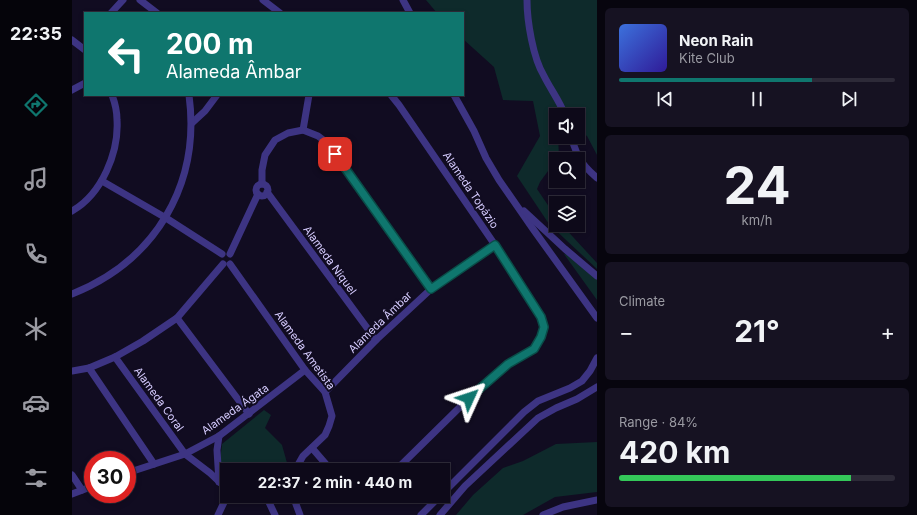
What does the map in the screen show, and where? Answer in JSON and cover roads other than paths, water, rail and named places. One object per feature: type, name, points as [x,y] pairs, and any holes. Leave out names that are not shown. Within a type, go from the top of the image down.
[{"type":"street","points":[[112,12],[123,0]]},
{"type":"street","points":[[139,0],[150,12]]},
{"type":"street","points":[[139,0],[156,12]]},
{"type":"street","points":[[263,0],[279,12]]},
{"type":"street","points":[[403,0],[409,12]]},
{"type":"street","points":[[527,0],[527,12],[532,40],[539,66],[543,76],[562,108]]},
{"type":"street","points":[[72,40],[83,45]]},
{"type":"street","points":[[72,90],[84,84]]},
{"type":"street","points":[[72,211],[93,193],[102,181],[114,150],[118,119],[112,96]]},
{"type":"street","points":[[72,294],[86,289],[111,275],[148,242],[166,218],[176,197],[190,152],[192,123],[189,96]]},
{"type":"street","points":[[192,123],[205,111],[216,96]]},
{"type":"street","points":[[303,130],[309,96]]},
{"type":"street","name":"Alameda Topázio","points":[[392,96],[495,245],[541,317],[544,327],[541,337],[534,349],[508,364],[460,407],[403,463]]},
{"type":"street","points":[[455,96],[474,131],[486,158],[499,180],[597,318]]},
{"type":"street","points":[[262,184],[262,170],[265,155],[275,140],[288,133],[303,130],[318,136],[326,142],[431,289]]},
{"type":"street","points":[[573,144],[581,163],[597,178]]},
{"type":"street","points":[[102,181],[166,218],[222,254],[230,254]]},
{"type":"street","points":[[230,254],[258,194],[256,189],[260,184],[262,184]]},
{"type":"street","points":[[258,194],[263,196],[267,192],[267,187],[262,184]]},
{"type":"street","name":"Alameda Niquel","points":[[267,192],[376,340]]},
{"type":"street","points":[[517,204],[565,249],[597,276]]},
{"type":"street","name":"Alameda Âmbar","points":[[325,392],[376,340],[431,289],[495,245]]},
{"type":"street","points":[[222,254],[220,259],[222,264]]},
{"type":"street","points":[[222,264],[230,264],[233,258],[230,254]]},
{"type":"street","points":[[72,371],[89,368],[115,356],[143,341],[177,318],[222,264]]},
{"type":"street","name":"Alameda Ametista","points":[[230,264],[305,370],[325,392],[332,416],[329,426],[325,435],[302,456],[298,463]]},
{"type":"street","points":[[177,318],[249,414]]},
{"type":"street","name":"Alameda Coral","points":[[115,356],[185,454],[210,473],[219,482]]},
{"type":"street","points":[[450,486],[524,412],[538,401],[570,388],[582,381],[590,371],[597,358]]},
{"type":"street","points":[[89,368],[154,464]]},
{"type":"street","name":"Alameda Ágata","points":[[136,471],[185,454],[219,436],[305,370]]},
{"type":"street","points":[[440,515],[465,486],[538,418],[577,399],[597,386]]},
{"type":"street","points":[[219,436],[217,450],[219,482]]},
{"type":"street","points":[[312,448],[325,463]]},
{"type":"street","points":[[72,475],[82,490],[72,494]]},
{"type":"street","points":[[544,515],[563,507],[596,502]]},
{"type":"street","points":[[218,515],[224,503]]},
{"type":"street","points":[[269,503],[275,515]]},
{"type":"street","points":[[296,503],[300,515]]},
{"type":"street","points":[[421,515],[433,503]]}]
